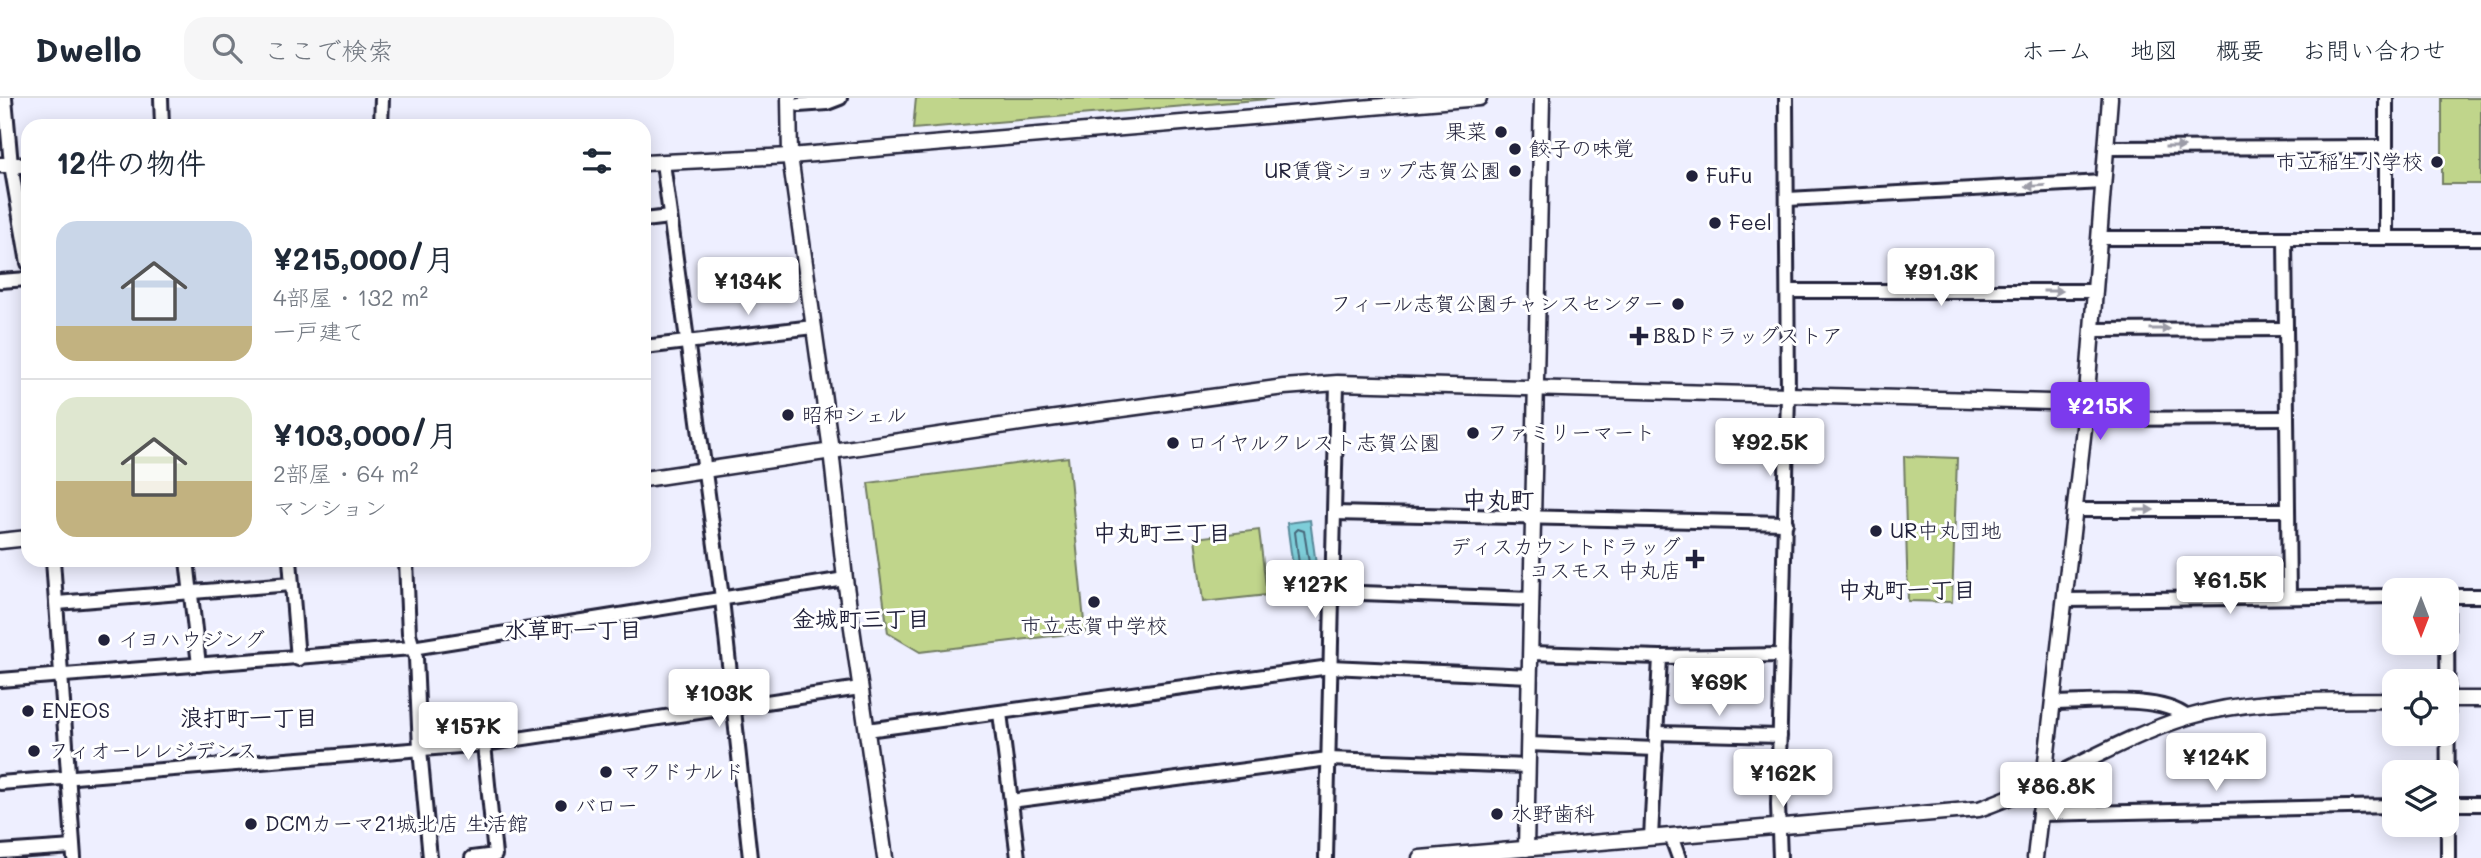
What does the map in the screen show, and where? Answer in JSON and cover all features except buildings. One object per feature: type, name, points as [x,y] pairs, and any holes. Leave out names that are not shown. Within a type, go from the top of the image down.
[{"type":"street","points":[[5,98],[5,165],[21,233]]},
{"type":"street","points":[[162,98],[162,119]]},
{"type":"street","points":[[381,119],[382,98]]},
{"type":"street","points":[[840,98],[794,102],[790,156],[831,450],[845,579],[885,858]]},
{"type":"street","points":[[651,163],[790,156],[1479,98]]},
{"type":"street","points":[[1526,853],[1542,98]]},
{"type":"street","points":[[1780,858],[1780,736],[1788,394],[1786,98]]},
{"type":"street","points":[[2035,858],[2085,419],[2110,98]]},
{"type":"street","points":[[2386,98],[2386,238]]},
{"type":"street","points":[[2106,148],[2386,146]]},
{"type":"street","points":[[663,163],[722,597],[750,858]]},
{"type":"street","points":[[1788,199],[2103,182]]},
{"type":"street","points":[[651,219],[669,218]]},
{"type":"street","points":[[2099,238],[2481,238]]},
{"type":"street","points":[[2286,238],[2289,597]]},
{"type":"street","points":[[0,281],[21,280]]},
{"type":"street","points":[[1788,291],[2094,291]]},
{"type":"street","points":[[651,346],[813,327]]},
{"type":"street","points":[[2091,330],[2286,328]]},
{"type":"street","points":[[1326,858],[1337,383]]},
{"type":"street","points":[[651,478],[1284,387],[1337,383],[2086,404]]},
{"type":"street","points":[[2085,419],[2287,418]]},
{"type":"street","points":[[2076,510],[2287,510]]},
{"type":"street","points":[[1334,513],[1786,523]]},
{"type":"street","points":[[0,541],[21,539]]},
{"type":"street","points":[[0,852],[73,853],[54,567]]},
{"type":"street","points":[[188,567],[199,666]]},
{"type":"street","points":[[290,567],[298,659]]},
{"type":"street","points":[[407,567],[412,648],[416,657],[419,749],[430,858]]},
{"type":"street","points":[[0,680],[298,659],[412,648],[845,579]]},
{"type":"street","points":[[57,603],[291,584]]},
{"type":"street","points":[[1332,592],[1532,599]]},
{"type":"street","points":[[2065,600],[2382,596]]},
{"type":"street","points":[[2459,596],[2481,596]]},
{"type":"street","points":[[1531,653],[1660,657],[1782,655]]},
{"type":"street","points":[[1651,838],[1660,657]]},
{"type":"street","points":[[867,730],[1330,667],[1530,676]]},
{"type":"street","points":[[0,783],[484,744],[860,688]]},
{"type":"street","points":[[2459,699],[2481,699]]},
{"type":"street","points":[[1420,858],[1526,853],[1671,836],[1979,809],[2014,797],[2187,717],[2250,703],[2382,700]]},
{"type":"street","points":[[2053,703],[2160,704],[2178,710],[2187,717]]},
{"type":"street","points":[[1000,713],[1018,858]]},
{"type":"street","points":[[1656,733],[1780,736]]},
{"type":"street","points":[[472,858],[495,855],[484,744]]},
{"type":"street","points":[[1528,744],[1656,749]]},
{"type":"street","points":[[1011,801],[1328,759],[1528,766]]},
{"type":"street","points":[[2459,804],[2481,804]]},
{"type":"street","points":[[2039,814],[2382,806]]},
{"type":"street","points":[[1671,836],[1679,858]]},
{"type":"street","points":[[2448,837],[2448,858]]},
{"type":"green space","points":[[916,98],[1280,98],[913,129]]},
{"type":"green space","points":[[2442,98],[2481,98],[2481,184],[2442,184]]},
{"type":"green space","points":[[1904,456],[1957,458],[1952,602],[1908,601]]},
{"type":"green space","points":[[1068,457],[1085,632],[920,652],[888,633],[868,483]]},
{"type":"green space","points":[[1259,530],[1267,595],[1203,602],[1195,538]]},
{"type":"water","points":[[1310,520],[1317,572],[1294,575],[1287,523]]},
{"type":"place","name":"果菜","points":[[1501,132]]},
{"type":"place","name":"餃子の味覚","points":[[1515,149]]},
{"type":"place","name":"市立稲生小学校","points":[[2437,162]]},
{"type":"place","name":"UR賃貸ショップ志賀公園","points":[[1515,171]]},
{"type":"place","name":"FuFu","points":[[1692,176]]},
{"type":"place","name":"Feel","points":[[1715,223]]},
{"type":"place","name":"フィール志賀公園チャンスセンター","points":[[1678,304]]},
{"type":"place","name":"B&Dドラッグストア","points":[[1639,336]]},
{"type":"place","name":"昭和シェル","points":[[788,415]]},
{"type":"place","name":"ファミリーマート","points":[[1473,433]]},
{"type":"place","name":"ロイヤルクレスト志賀公園","points":[[1173,443]]},
{"type":"place","name":"UR中丸団地","points":[[1876,531]]},
{"type":"place","name":"ディスカウントドラッグ コスモス 中丸店","points":[[1695,559]]},
{"type":"place","name":"市立志賀中学校","points":[[1094,602]]},
{"type":"place","name":"イヨハウジング","points":[[104,640]]},
{"type":"place","name":"ENEOS","points":[[28,711]]},
{"type":"place","name":"フィオーレレジデンス","points":[[34,751]]},
{"type":"place","name":"マクドナルド","points":[[606,772]]},
{"type":"place","name":"バロー","points":[[561,806]]},
{"type":"place","name":"水野歯科","points":[[1497,814]]},
{"type":"place","name":"DCMカーマ21城北店 生活館","points":[[251,824]]},
{"type":"district","name":"中丸町","points":[[1498,500]]},
{"type":"district","name":"中丸町三丁目","points":[[1162,533]]},
{"type":"district","name":"中丸町一丁目","points":[[1907,590]]},
{"type":"district","name":"金城町三丁目","points":[[861,619]]},
{"type":"district","name":"水草町一丁目","points":[[573,630]]},
{"type":"district","name":"浪打町一丁目","points":[[249,718]]}]
